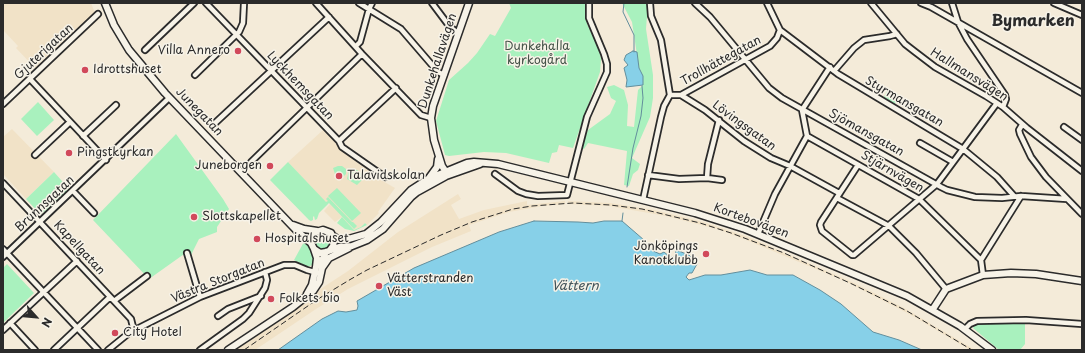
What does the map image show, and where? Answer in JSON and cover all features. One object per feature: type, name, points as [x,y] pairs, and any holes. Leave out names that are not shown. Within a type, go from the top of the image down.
[{"type":"street","name":"Junegatan","points":[[105,3],[114,25],[129,50],[169,98],[313,246]]},
{"type":"street","points":[[145,50],[194,3]]},
{"type":"street","name":"Lyckhemsgatan","points":[[206,3],[339,141],[344,148],[385,176]]},
{"type":"street","points":[[195,75],[237,35],[243,23],[244,3]]},
{"type":"street","points":[[316,3],[362,54],[421,115],[431,118]]},
{"type":"street","points":[[359,3],[401,30],[438,72],[444,75]]},
{"type":"street","points":[[356,46],[360,42],[372,3]]},
{"type":"street","points":[[432,3],[450,26],[458,33]]},
{"type":"street","name":"Dunkehallavägen","points":[[446,172],[443,169],[432,131],[431,118],[433,106],[469,3]]},
{"type":"street","points":[[495,174],[518,191],[526,194],[538,196],[567,195],[587,117],[607,72],[607,64],[604,54],[589,18],[589,3]]},
{"type":"street","points":[[650,3],[651,16],[661,40],[670,95]]},
{"type":"street","name":"Sjömansgatan","points":[[695,3],[710,17],[776,93],[790,104],[948,190],[975,197],[1002,198],[1021,196],[1067,199]]},
{"type":"street","points":[[767,3],[780,30]]},
{"type":"street","points":[[921,3],[958,22],[1082,93]]},
{"type":"street","points":[[952,3],[958,22],[967,39],[1005,95],[1006,100],[1003,107]]},
{"type":"street","points":[[1054,3],[1082,15]]},
{"type":"street","name":"Hallmansvägen","points":[[875,4],[897,34],[914,51],[935,67],[1003,107],[1022,124],[1082,171]]},
{"type":"street","name":"Gjuterigatan","points":[[3,104],[98,14]]},
{"type":"street","points":[[214,124],[329,17]]},
{"type":"street","name":"Trollhättegatan","points":[[643,200],[661,117],[664,106],[670,95],[681,95],[770,46],[780,30]]},
{"type":"street","name":"Styrmansgatan","points":[[780,30],[834,71],[963,149],[997,177],[1014,196]]},
{"type":"street","points":[[834,71],[854,48],[864,40],[897,34]]},
{"type":"street","points":[[251,162],[362,54]]},
{"type":"street","points":[[758,234],[775,194],[807,136],[802,110],[830,68]]},
{"type":"street","points":[[30,79],[106,160]]},
{"type":"street","points":[[339,141],[396,88]]},
{"type":"street","name":"Lövingsgatan","points":[[681,95],[719,120],[758,150],[771,158],[790,166],[889,226],[916,253],[946,289]]},
{"type":"street","name":"Brunnsgatan","points":[[3,258],[169,98]]},
{"type":"street","points":[[858,164],[821,222],[820,228],[852,255],[854,255],[889,226],[937,184],[997,103]]},
{"type":"street","points":[[83,136],[116,105]]},
{"type":"street","points":[[707,178],[708,164],[719,120]]},
{"type":"street","points":[[35,155],[70,122]]},
{"type":"street","points":[[1022,124],[1019,130],[1020,134],[1032,157],[1046,176],[1082,214]]},
{"type":"street","points":[[1064,127],[1082,140]]},
{"type":"street","name":"Stjärnvägen","points":[[807,136],[920,199],[981,260]]},
{"type":"street","points":[[920,143],[954,162]]},
{"type":"street","points":[[428,179],[437,168],[439,153]]},
{"type":"street","name":"Kortebovägen","points":[[333,236],[339,240],[345,240],[366,234],[381,222],[411,190],[428,179],[468,163],[483,163],[508,167],[695,213],[758,234],[907,296],[933,309],[965,329],[992,350]]},
{"type":"street","name":"Kortebovägen","points":[[328,251],[339,247],[352,246],[377,234],[411,197],[446,172],[483,163]]},
{"type":"street","points":[[648,175],[679,179],[707,178],[722,180]]},
{"type":"street","name":"Kapellgatan","points":[[4,184],[131,319],[134,331]]},
{"type":"street","points":[[73,191],[94,213]]},
{"type":"street","points":[[983,276],[981,260],[1021,196]]},
{"type":"street","points":[[228,350],[293,307],[305,297],[319,271],[321,262],[334,243],[333,236],[326,230],[317,231],[292,225]]},
{"type":"street","points":[[317,231],[312,237],[319,271]]},
{"type":"street","points":[[313,246],[318,252],[328,251]]},
{"type":"street","points":[[319,271],[332,256],[352,246]]},
{"type":"street","points":[[3,249],[98,350]]},
{"type":"street","points":[[187,253],[200,297]]},
{"type":"street","points":[[3,330],[77,260]]},
{"type":"street","name":"Västra Storgatan","points":[[108,350],[125,334],[134,331],[200,297],[265,272],[290,264],[306,270],[319,271]]},
{"type":"street","points":[[200,350],[243,319],[261,296],[265,288],[267,280],[265,272]]},
{"type":"street","points":[[933,309],[946,289],[950,286],[983,276],[1011,273],[1036,274],[1082,282]]},
{"type":"street","points":[[54,350],[112,299],[147,276]]},
{"type":"street","points":[[218,316],[228,309],[261,296]]},
{"type":"street","points":[[965,329],[973,322],[990,320],[1026,320],[1082,324]]},
{"type":"street","points":[[10,323],[35,350]]},
{"type":"shaded area","points":[[3,3],[91,3],[98,20],[83,34],[77,28],[35,68],[16,48],[18,46],[3,30]]},
{"type":"shaded area","points":[[12,129],[54,172],[26,199],[3,174],[3,137]]},
{"type":"shaded area","name":"Talavidskolan","points":[[323,130],[343,151],[381,180],[395,188],[378,212],[379,213],[367,225],[365,223],[361,227],[354,230],[342,217],[335,222],[324,211],[330,204],[328,202],[326,203],[288,162]]},
{"type":"shaded area","points":[[458,194],[461,199],[451,205],[459,219],[484,210],[527,201],[527,205],[565,201],[565,204],[542,206],[509,212],[469,225],[471,231],[432,247],[348,289],[255,350],[234,350],[348,271],[398,232]]},
{"type":"shaded area","points":[[568,201],[610,203],[654,210],[703,222],[748,237],[854,283],[904,308],[975,350],[970,350],[911,315],[847,282],[717,229],[666,216],[609,206],[568,204]]},
{"type":"green space","name":"Dunkehalla kyrkogård","points":[[509,3],[586,3],[587,24],[599,49],[601,59],[600,72],[573,148],[559,145],[557,152],[552,153],[549,163],[506,153],[484,152],[449,156],[445,155],[436,121],[449,80],[477,53],[490,34],[495,36],[511,8]]},
{"type":"green space","points":[[622,3],[648,3],[646,29],[653,75],[653,98],[650,117],[632,158],[640,164],[638,170],[633,174],[629,186],[624,185],[627,151],[588,143],[584,149],[581,148],[588,130],[610,114],[616,101],[611,98],[607,87],[614,85],[624,90],[628,105],[627,126],[634,127],[638,90],[643,85],[643,77],[639,68],[632,22]]},
{"type":"green space","points":[[888,89],[900,96],[895,104],[884,97]]},
{"type":"green space","points":[[38,102],[54,120],[37,136],[21,119]]},
{"type":"green space","points":[[176,134],[229,209],[217,227],[217,232],[199,239],[191,255],[187,252],[149,279],[93,220]]},
{"type":"green space","points":[[288,162],[326,202],[328,201],[326,199],[328,197],[357,226],[354,229],[329,203],[319,213],[317,219],[315,220],[314,216],[313,220],[309,220],[270,180]]},
{"type":"green space","points":[[342,166],[346,169],[346,174],[342,178],[338,178],[333,168]]},
{"type":"green space","points":[[349,170],[357,170],[365,177],[357,185],[347,179]]},
{"type":"green space","points":[[54,172],[69,189],[40,214],[26,199]]},
{"type":"green space","points":[[337,188],[361,213],[352,221],[328,196]]},
{"type":"green space","points":[[342,217],[354,230],[361,227],[365,223],[367,225],[354,231],[345,229],[337,223]]},
{"type":"green space","points":[[323,232],[329,235],[332,241],[329,247],[323,250],[317,247],[314,241],[317,235]]},
{"type":"green space","points":[[305,240],[315,258],[314,264],[308,267],[294,260]]},
{"type":"green space","points":[[7,264],[34,293],[3,323],[3,268]]},
{"type":"green space","points":[[1025,323],[1025,344],[1020,350],[999,350],[973,328],[975,324]]},
{"type":"water","points":[[633,51],[637,52],[639,68],[643,76],[643,85],[626,87],[627,80],[624,68],[628,65],[624,60],[626,55]]},
{"type":"water","name":"Vättern","points":[[534,221],[593,223],[604,221],[622,221],[644,240],[653,251],[660,254],[664,252],[670,257],[675,257],[676,250],[689,255],[697,264],[692,273],[689,273],[686,277],[689,280],[705,275],[721,275],[750,270],[767,275],[793,275],[841,304],[873,332],[899,340],[922,350],[278,350],[322,319],[338,311],[346,312],[357,310],[357,301],[414,268],[499,232]]},
{"type":"waterway","points":[[624,3],[623,12],[634,35],[634,52]]},
{"type":"waterway","points":[[627,187],[633,148],[641,116],[643,98],[642,86]]},
{"type":"waterway","points":[[622,221],[623,213]]},
{"type":"railway","points":[[244,350],[318,299],[351,279],[441,235],[472,222],[513,209],[573,203],[610,205],[642,209],[700,223],[731,233],[784,253],[852,284],[907,311],[972,350]]},
{"type":"place","name":"Villa Annero","points":[[238,51]]},
{"type":"place","name":"Idrottshuset","points":[[85,70]]},
{"type":"place","name":"Pingstkyrkan","points":[[69,153]]},
{"type":"place","name":"Juneborgen","points":[[270,166]]},
{"type":"place","name":"Talavidskolan","points":[[339,176]]},
{"type":"place","name":"Slottskapellet","points":[[194,217]]},
{"type":"place","name":"Hospitalshuset","points":[[257,239]]},
{"type":"place","name":"Jönköpings Kanotklubb","points":[[706,254]]},
{"type":"place","name":"Vätterstranden Väst","points":[[379,286]]},
{"type":"place","name":"Folkets bio","points":[[271,299]]},
{"type":"place","name":"City Hotel","points":[[115,333]]},
{"type":"district","name":"Bymarken","points":[[1033,22]]}]
